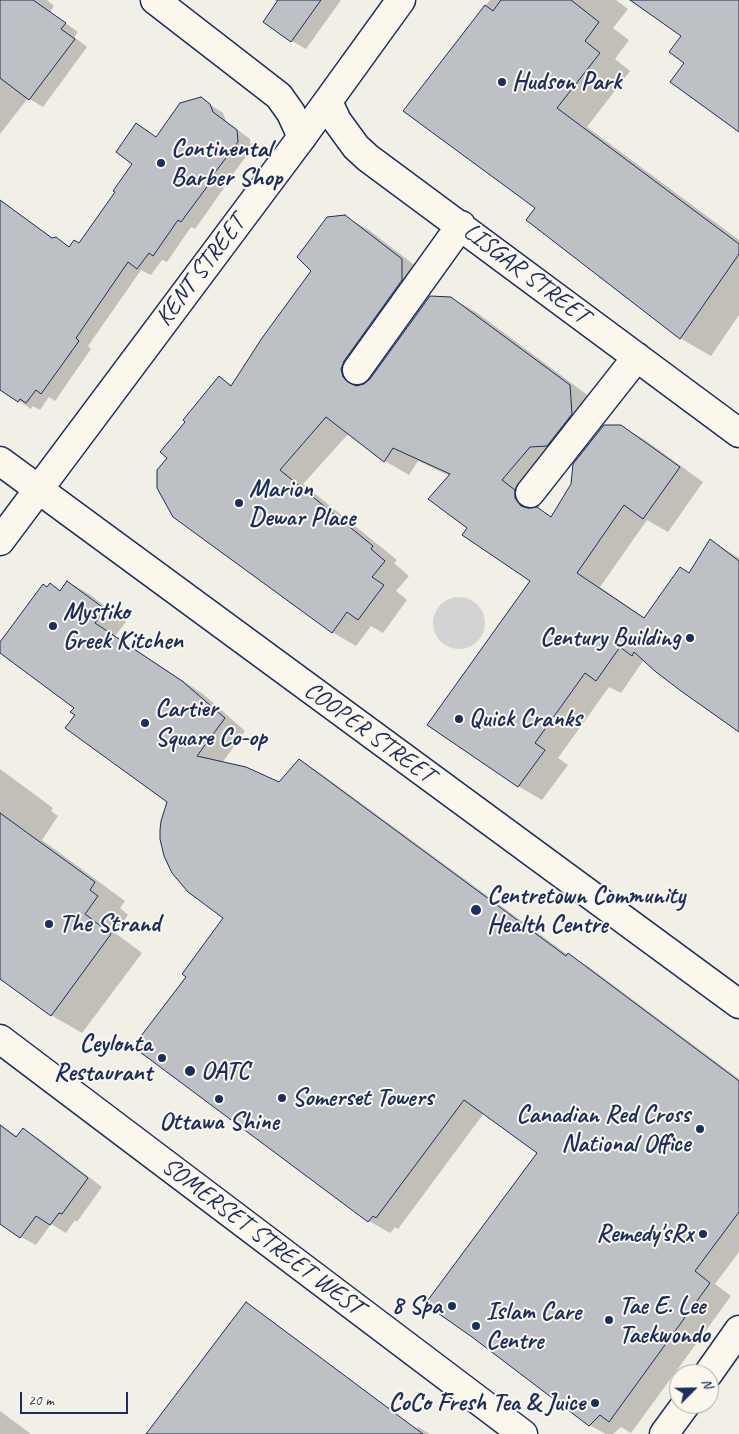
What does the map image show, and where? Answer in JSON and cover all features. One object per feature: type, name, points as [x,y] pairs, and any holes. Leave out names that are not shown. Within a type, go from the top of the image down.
[{"type":"street","points":[[155,0],[279,96],[291,113],[302,136]]},
{"type":"street","name":"KENT STREET","points":[[0,541],[402,0]]},
{"type":"street","name":"LISGAR STREET","points":[[328,102],[337,121],[356,147],[739,433]]},
{"type":"street","points":[[357,370],[461,226]]},
{"type":"street","points":[[530,493],[637,357]]},
{"type":"street","name":"COOPER STREET","points":[[0,462],[739,1004]]},
{"type":"street","name":"SOMERSET STREET WEST","points":[[0,1039],[523,1434]]},
{"type":"street","points":[[715,1364],[739,1330]]},
{"type":"street","points":[[664,1434],[679,1414]]},
{"type":"shaded area","points":[[454,597],[464,597],[473,601],[481,609],[485,623],[481,637],[473,645],[464,649],[454,649],[445,645],[437,637],[433,628],[433,618],[437,609],[445,601]]},
{"type":"building","points":[[0,0],[33,0],[66,23],[61,29],[75,39],[29,100],[0,78]]},
{"type":"building","points":[[278,0],[321,0],[291,42],[263,22]]},
{"type":"building","points":[[501,0],[571,0],[599,22],[585,41],[600,53],[557,108],[739,244],[739,254],[680,339],[526,220],[535,208],[403,111],[485,5],[493,11]]},
{"type":"building","name":"Hudson Park","points":[[630,0],[739,0],[739,132],[670,82],[684,63],[669,52],[681,36]]},
{"type":"building","points":[[201,97],[210,104],[213,112],[237,130],[238,142],[181,222],[178,220],[153,256],[149,253],[137,269],[128,262],[76,338],[79,341],[41,394],[36,390],[26,403],[20,399],[18,402],[0,390],[0,200],[52,238],[56,237],[69,247],[74,240],[79,243],[132,164],[116,152],[136,123],[156,137],[180,103]]},
{"type":"building","points":[[345,215],[402,259],[402,280],[344,361],[341,369],[343,377],[348,382],[356,386],[364,384],[370,379],[430,296],[451,297],[570,385],[572,414],[547,446],[530,447],[502,480],[515,490],[515,498],[521,506],[528,508],[537,507],[551,517],[571,484],[573,464],[604,425],[621,425],[680,467],[643,519],[624,505],[577,573],[644,618],[680,567],[689,573],[710,539],[739,561],[739,732],[656,672],[634,652],[632,656],[620,647],[596,681],[585,673],[535,743],[545,750],[518,787],[427,725],[530,581],[462,535],[467,528],[428,499],[450,474],[393,448],[384,462],[326,417],[280,470],[373,546],[371,549],[385,561],[372,577],[384,585],[358,620],[347,612],[332,633],[173,517],[157,488],[157,470],[167,458],[160,452],[219,376],[231,386],[262,338],[311,271],[297,257],[327,217]]},
{"type":"building","points":[[67,581],[105,609],[95,623],[182,681],[225,718],[197,756],[246,767],[279,782],[299,759],[566,956],[568,953],[739,1081],[739,1212],[695,1271],[710,1283],[609,1422],[600,1415],[589,1426],[472,1337],[425,1304],[537,1153],[464,1100],[376,1218],[373,1216],[368,1222],[136,1049],[141,1042],[138,1040],[186,977],[182,974],[223,918],[188,892],[172,873],[164,856],[160,839],[161,821],[167,802],[65,728],[75,715],[70,712],[74,708],[0,653],[0,642],[43,584],[47,587],[50,583],[60,591]]},
{"type":"building","name":"The Strand","points":[[0,813],[95,882],[90,890],[98,896],[85,914],[111,934],[51,1016],[0,979]]},
{"type":"building","points":[[0,1125],[16,1137],[23,1128],[88,1178],[62,1214],[59,1213],[50,1225],[36,1216],[20,1238],[0,1224]]},
{"type":"building","points":[[246,1302],[301,1343],[423,1434],[146,1434]]},
{"type":"place","name":"Hudson Park","points":[[502,82]]},
{"type":"place","name":"Continental Barber Shop","points":[[161,163]]},
{"type":"place","name":"Marion Dewar Place","points":[[239,503]]},
{"type":"place","name":"Mystiko Greek Kitchen","points":[[53,626]]},
{"type":"place","name":"Century Building","points":[[690,638]]},
{"type":"place","name":"Quick Cranks","points":[[459,719]]},
{"type":"place","name":"Cartier Square Co-op","points":[[145,723]]},
{"type":"place","name":"Centretown Community Health Centre","points":[[476,910]]},
{"type":"place","name":"The Strand","points":[[49,924]]},
{"type":"place","name":"Ceylonta Restaurant","points":[[162,1058]]},
{"type":"place","name":"OATC","points":[[190,1071]]},
{"type":"place","name":"Somerset Towers","points":[[282,1098]]},
{"type":"place","name":"Ottawa Shine","points":[[219,1099]]},
{"type":"place","name":"Canadian Red Cross National Office","points":[[700,1129]]},
{"type":"place","name":"Remedy'sRx","points":[[703,1234]]},
{"type":"place","name":"8 Spa","points":[[452,1306]]},
{"type":"place","name":"Tae E. Lee Taekwondo","points":[[609,1320]]},
{"type":"place","name":"Islam Care Centre","points":[[476,1326]]},
{"type":"place","name":"CoCo Fresh Tea & Juice","points":[[595,1403]]}]
